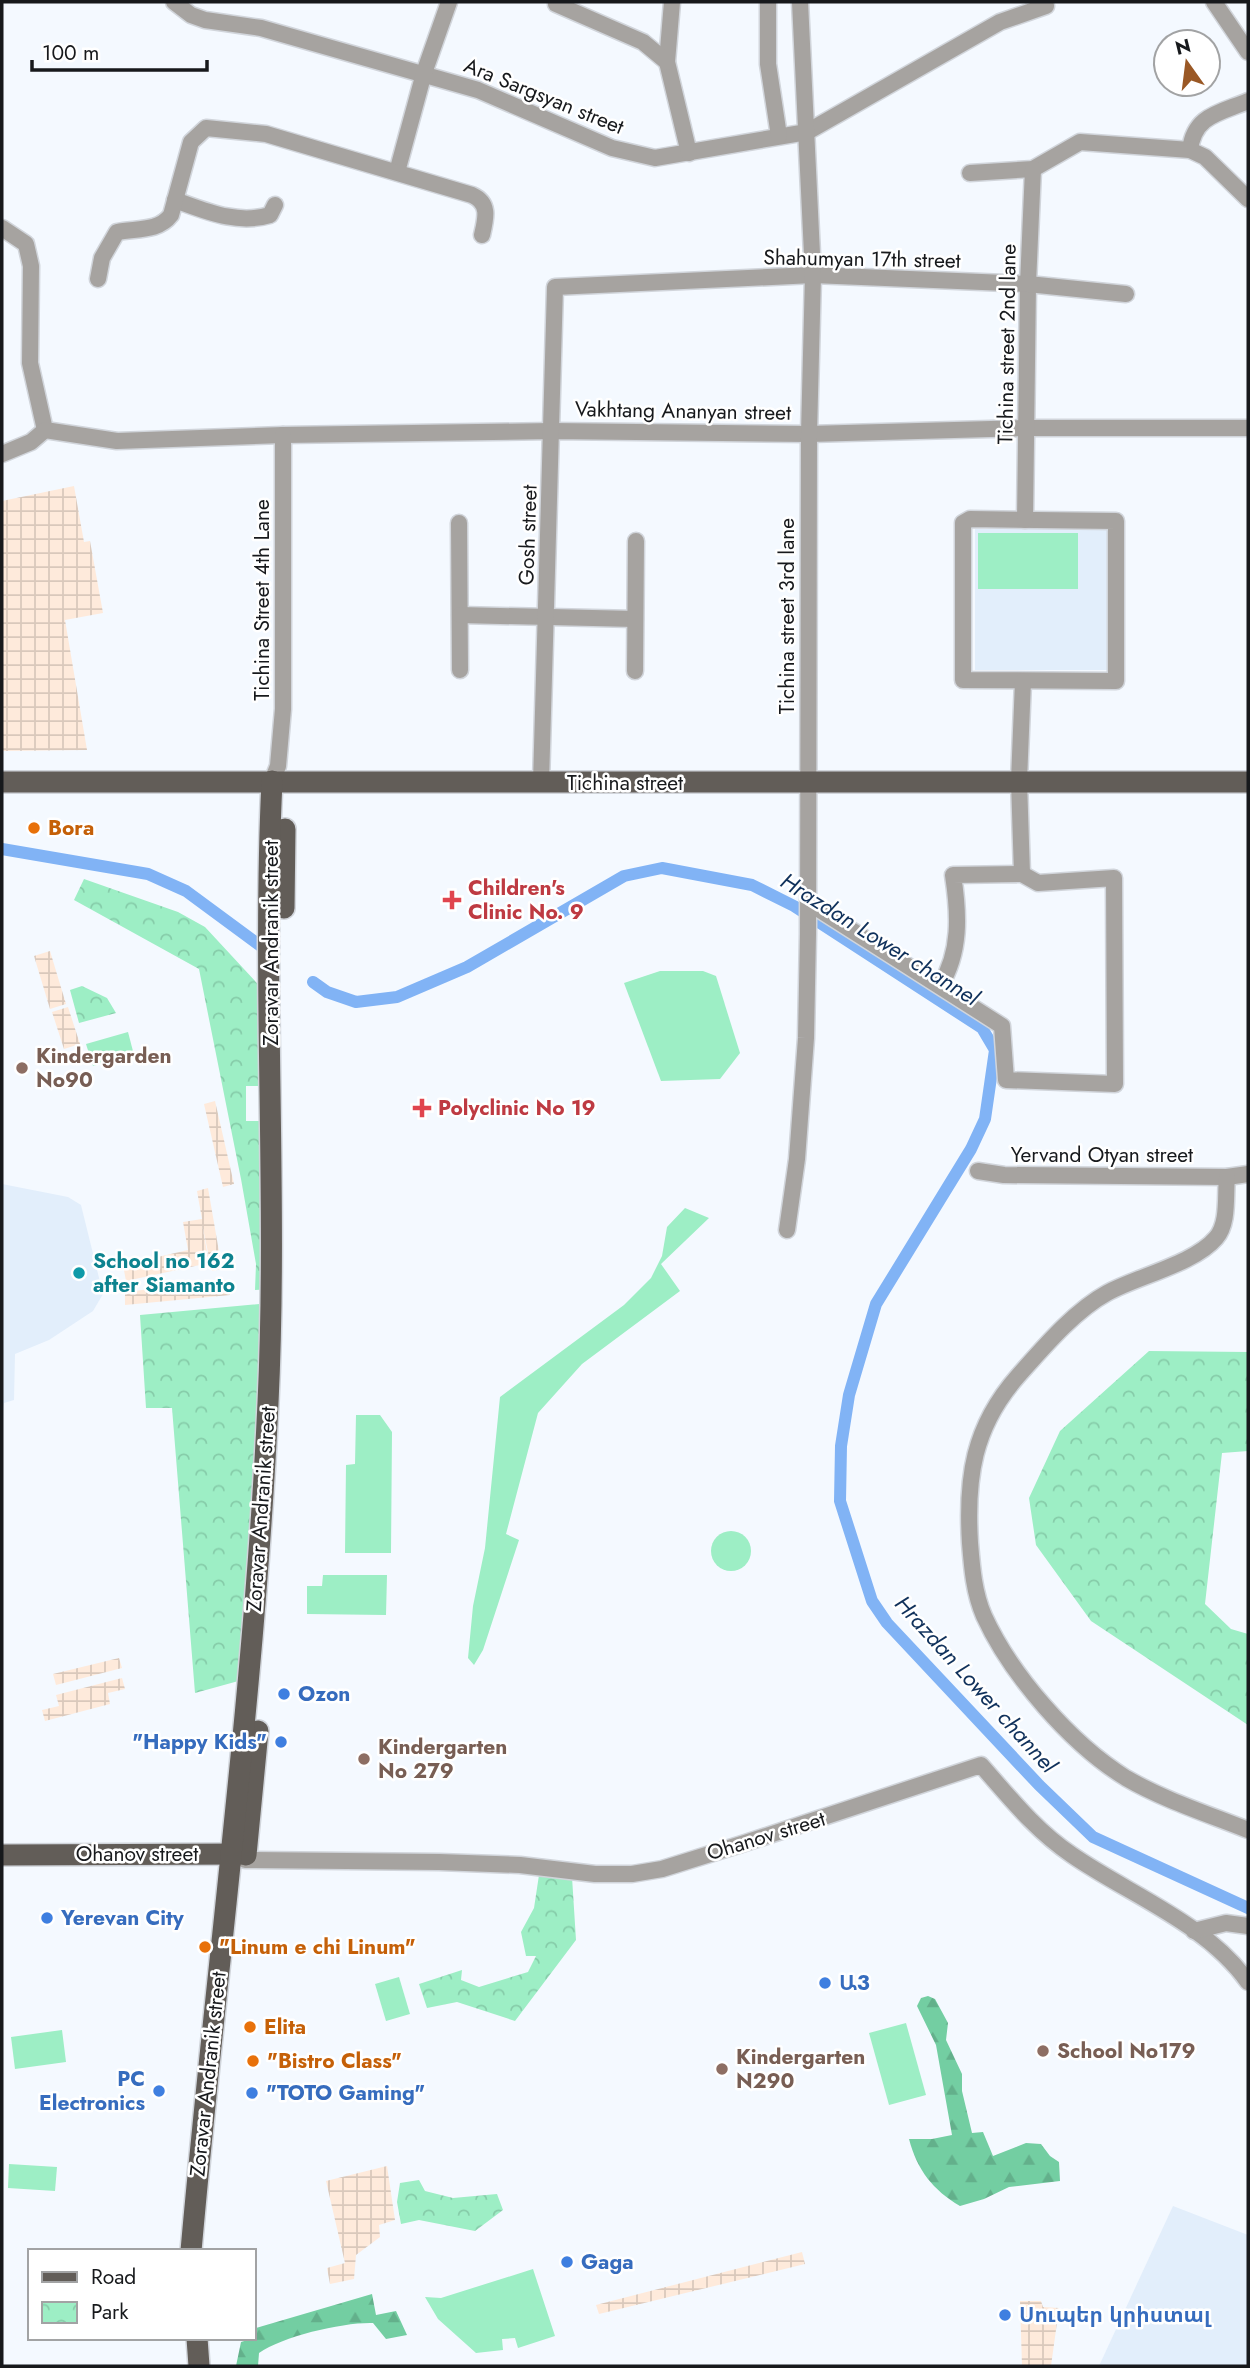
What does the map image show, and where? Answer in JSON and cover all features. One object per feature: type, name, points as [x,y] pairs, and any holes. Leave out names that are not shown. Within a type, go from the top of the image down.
[{"type":"main road","name":"Tichina street","points":[[2,782],[279,776],[541,783],[1248,782]]},
{"type":"main road","name":"Zoravar Andranik street","points":[[204,2249],[265,1562],[265,1458],[277,1292],[270,868],[279,776]]},
{"type":"main road","name":"Ohanov street","points":[[2,1855],[239,1857]]},
{"type":"main road","name":"Zoravar Andranik street","points":[[191,2249],[239,1857]]},
{"type":"main road","name":"Ohanov street","points":[[2,1861],[239,1857]]},
{"type":"main road","points":[[183,2340],[184,2366]]},
{"type":"main road","points":[[197,2340],[199,2366]]},
{"type":"street","name":"Ara Sargsyan street","points":[[174,2],[191,15],[205,20],[261,28],[478,90],[612,148],[655,158],[807,132],[1000,22],[1046,6]]},
{"type":"street","points":[[397,172],[424,73],[449,2]]},
{"type":"street","points":[[672,2],[667,62],[690,153]]},
{"type":"street","points":[[768,2],[768,64],[779,136]]},
{"type":"street","name":"Tichina street 3rd lane","points":[[788,1230],[797,1159],[806,1038],[809,903],[809,434],[813,275],[800,2]]},
{"type":"street","points":[[1214,2],[1248,52]]},
{"type":"street","points":[[556,4],[643,42],[667,62]]},
{"type":"street","points":[[1190,150],[1192,134],[1202,121],[1248,101]]},
{"type":"street","points":[[98,279],[102,258],[117,232],[151,229],[164,224],[175,200],[191,142],[206,128],[266,134],[397,172],[482,201],[486,218],[482,234]]},
{"type":"street","points":[[970,173],[1033,169],[1080,142],[1190,150],[1205,158],[1248,199]]},
{"type":"street","name":"Tichina street 2nd lane","points":[[1025,520],[1028,284],[1033,169]]},
{"type":"street","points":[[175,200],[224,218],[258,219],[270,215],[275,205]]},
{"type":"street","points":[[2,228],[26,244],[31,266],[30,363],[46,430],[31,442],[2,454]]},
{"type":"street","name":"Shahumyan 17th street","points":[[555,287],[813,275],[1028,284],[1126,294]]},
{"type":"street","name":"Gosh street","points":[[541,783],[555,287]]},
{"type":"street","name":"Vakhtang Ananyan street","points":[[46,430],[117,441],[284,435],[552,431],[809,434],[1027,428],[1248,428]]},
{"type":"street","name":"Tichina Street 4th Lane","points":[[279,776],[283,709],[284,435]]},
{"type":"street","points":[[970,519],[1025,520],[1116,521],[1118,676],[1112,682],[966,681],[961,677],[963,523],[970,519]]},
{"type":"street","points":[[459,523],[460,670]]},
{"type":"street","points":[[635,671],[636,541]]},
{"type":"street","points":[[460,615],[635,619]]},
{"type":"street","points":[[1022,874],[1020,781],[1023,681]]},
{"type":"street","points":[[809,903],[1002,1026],[1006,1080],[1115,1084],[1114,878],[1038,883],[1022,874],[953,875],[957,929],[952,966],[940,986]]},
{"type":"street","name":"Yervand Otyan street","points":[[978,1171],[1004,1175],[1227,1177],[1248,1174]]},
{"type":"street","points":[[1227,1177],[1224,1222],[1217,1237],[1203,1250],[1104,1294],[1017,1377],[993,1409],[978,1441],[970,1473],[968,1503],[975,1585],[983,1614],[998,1643],[1053,1714],[1089,1750],[1127,1778],[1248,1830]]},
{"type":"street","name":"Ohanov street","points":[[239,1857],[520,1865],[595,1874],[632,1874],[662,1869],[733,1847],[981,1765],[1040,1832],[1072,1856],[1194,1931],[1233,1961],[1248,1982]]},
{"type":"street","points":[[1194,1931],[1226,1923],[1248,1926]]},
{"type":"shaded area","points":[[74,486],[84,542],[90,541],[103,613],[65,620],[87,750],[2,751],[2,501]]},
{"type":"shaded area","points":[[975,529],[1108,529],[1108,670],[975,670]]},
{"type":"shaded area","points":[[50,951],[66,1004],[50,1009],[34,956]]},
{"type":"shaded area","points":[[68,1007],[80,1044],[64,1049],[52,1012]]},
{"type":"shaded area","points":[[215,1101],[234,1184],[223,1187],[204,1104]]},
{"type":"shaded area","points":[[2,1184],[68,1197],[81,1205],[103,1294],[93,1311],[49,1340],[15,1354],[14,1400],[4,1403],[2,1419]]},
{"type":"shaded area","points":[[208,1188],[222,1269],[212,1271],[202,1224],[209,1263],[126,1281],[123,1265],[188,1250],[183,1222],[202,1219],[197,1191]]},
{"type":"shaded area","points":[[229,1280],[230,1295],[125,1305],[125,1292]]},
{"type":"shaded area","points":[[119,1658],[122,1668],[56,1685],[53,1674]]},
{"type":"shaded area","points":[[122,1678],[125,1689],[108,1693],[110,1704],[45,1721],[42,1710],[59,1706],[56,1695]]},
{"type":"shaded area","points":[[387,2166],[395,2220],[379,2225],[380,2237],[356,2255],[354,2279],[330,2284],[327,2268],[345,2263],[326,2181]]},
{"type":"shaded area","points":[[1173,2206],[1248,2235],[1248,2366],[1099,2366]]},
{"type":"shaded area","points":[[802,2252],[805,2264],[599,2314],[596,2305]]},
{"type":"shaded area","points":[[1020,2301],[1041,2301],[1043,2307],[1059,2308],[1051,2366],[1022,2366]]},
{"type":"green space","points":[[978,533],[1078,533],[1078,589],[978,589]]},
{"type":"green space","points":[[84,879],[178,912],[205,927],[268,995],[273,1086],[246,1086],[246,1121],[274,1121],[273,1289],[255,1290],[256,1264],[199,969],[74,900]]},
{"type":"green space","points":[[660,971],[703,971],[716,976],[740,1053],[720,1079],[661,1081],[624,983]]},
{"type":"green space","points":[[82,986],[107,998],[116,1013],[79,1023],[70,990]]},
{"type":"green space","points":[[128,1032],[134,1055],[93,1066],[86,1044]]},
{"type":"green space","points":[[685,1208],[709,1218],[661,1264],[680,1291],[582,1364],[538,1413],[506,1534],[519,1540],[483,1650],[474,1665],[468,1658],[473,1606],[485,1548],[500,1397],[624,1305],[651,1278],[662,1256],[667,1227]]},
{"type":"green space","points":[[271,1303],[242,1680],[195,1693],[172,1408],[146,1408],[140,1315]]},
{"type":"green space","points":[[1149,1351],[1248,1352],[1248,1451],[1222,1453],[1205,1604],[1231,1629],[1248,1634],[1248,1725],[1091,1621],[1036,1545],[1029,1498],[1060,1431]]},
{"type":"green space","points":[[356,1415],[380,1415],[392,1432],[391,1553],[345,1553],[346,1465],[355,1464]]},
{"type":"green space","points":[[731,1531],[739,1532],[745,1537],[750,1543],[750,1559],[745,1565],[739,1570],[731,1571],[723,1570],[717,1565],[712,1559],[711,1551],[712,1543],[717,1537],[723,1532]]},
{"type":"green space","points":[[323,1575],[387,1575],[386,1615],[307,1614],[307,1586],[322,1586]]},
{"type":"green space","points":[[539,1875],[572,1877],[576,1940],[515,2021],[457,2002],[427,2008],[419,1984],[462,1970],[461,1980],[479,1987],[528,1972],[536,1956],[526,1956],[521,1932],[534,1908]]},
{"type":"green space","points":[[399,1977],[410,2014],[386,2021],[375,1984]]},
{"type":"green space","points":[[928,1996],[935,1999],[948,2023],[946,2040],[962,2074],[962,2091],[972,2133],[983,2132],[993,2156],[1026,2143],[1041,2144],[1050,2156],[1059,2162],[1060,2181],[1009,2187],[984,2199],[960,2206],[927,2178],[909,2139],[932,2139],[952,2135],[936,2045],[917,2006],[921,1998]]},
{"type":"green space","points":[[906,2023],[926,2095],[889,2105],[869,2033]]},
{"type":"green space","points":[[62,2030],[66,2062],[15,2069],[11,2037]]},
{"type":"green space","points":[[9,2164],[57,2167],[55,2191],[8,2188]]},
{"type":"green space","points":[[419,2180],[425,2191],[453,2198],[497,2194],[503,2210],[475,2231],[419,2220],[401,2224],[397,2202],[400,2183]]},
{"type":"green space","points":[[533,2269],[555,2336],[518,2348],[515,2338],[502,2339],[503,2350],[476,2353],[438,2319],[425,2297],[441,2298]]},
{"type":"green space","points":[[372,2294],[376,2315],[396,2311],[407,2335],[386,2339],[373,2323],[331,2328],[298,2336],[270,2347],[259,2353],[258,2366],[236,2366],[241,2342],[256,2340],[256,2328]]},
{"type":"waterway","name":"Hrazdan Lower channel","points":[[2,849],[148,874],[186,891],[262,947]]},
{"type":"waterway","name":"Hrazdan Lower channel","points":[[313,982],[327,992],[356,1002],[397,997],[467,967],[624,876],[662,868],[752,885],[794,906],[982,1028],[995,1050],[985,1119],[971,1149],[876,1304],[849,1395],[841,1446],[840,1501],[872,1601],[887,1623],[1039,1785],[1093,1837],[1248,1908]]},
{"type":"place","name":"Bora","points":[[34,828]]},
{"type":"place","name":"Children's Clinic No. 9","points":[[452,900]]},
{"type":"place","name":"Kindergarden No90","points":[[22,1068]]},
{"type":"place","name":"Polyclinic No 19","points":[[422,1108]]},
{"type":"place","name":"School no 162 after Siamanto","points":[[79,1273]]},
{"type":"place","name":"Ozon","points":[[284,1694]]},
{"type":"place","name":"\"Happy Kids\"","points":[[281,1742]]},
{"type":"place","name":"Kindergarten No 279","points":[[364,1759]]},
{"type":"place","name":"Yerevan City","points":[[47,1918]]},
{"type":"place","name":"\"Linum e chi Linum\"","points":[[205,1947]]},
{"type":"place","name":"Ա3","points":[[825,1983]]},
{"type":"place","name":"Elita","points":[[250,2027]]},
{"type":"place","name":"School No179","points":[[1043,2051]]},
{"type":"place","name":"\"Bistro Class\"","points":[[253,2061]]},
{"type":"place","name":"Kindergarten N290","points":[[722,2069]]},
{"type":"place","name":"PC Electronics","points":[[159,2091]]},
{"type":"place","name":"\"TOTO Gaming\"","points":[[252,2093]]},
{"type":"place","name":"Gaga","points":[[567,2262]]},
{"type":"place","name":"Սուպեր կրիստալ","points":[[1005,2315]]}]
